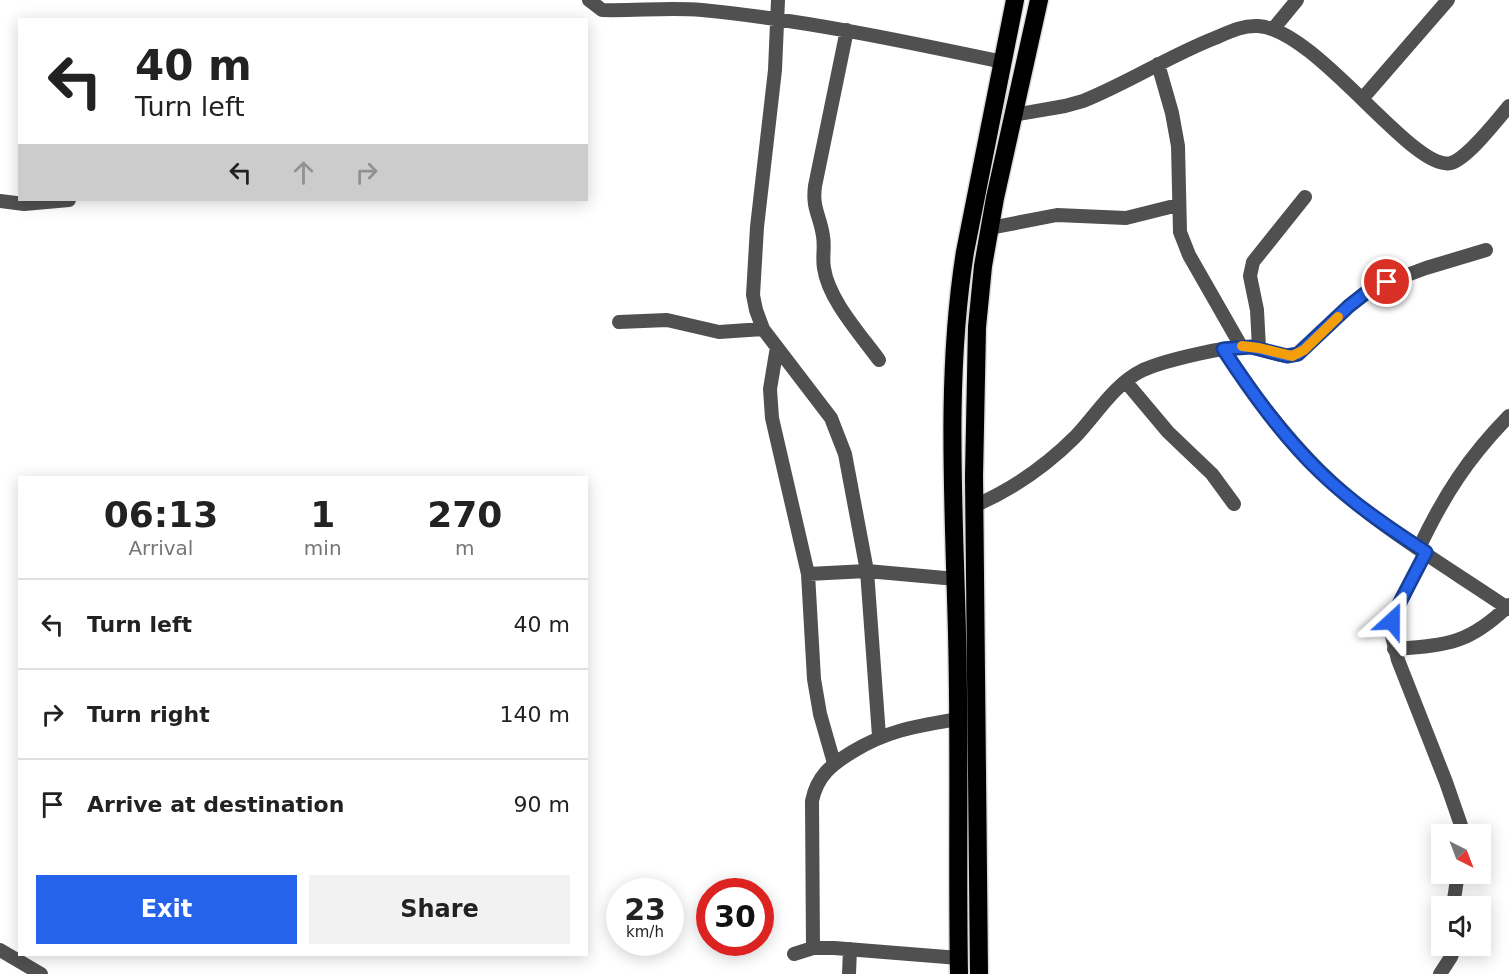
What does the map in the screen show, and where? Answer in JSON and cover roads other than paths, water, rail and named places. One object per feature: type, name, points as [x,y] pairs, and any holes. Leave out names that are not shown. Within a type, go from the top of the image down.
[{"type":"highway","points":[[959,966],[953,427],[955,328],[965,252],[1015,0]]},
{"type":"highway","points":[[979,974],[974,506],[977,327],[983,266],[990,228],[1039,0]]},
{"type":"street","points":[[589,0],[602,10],[702,10],[779,19],[847,30],[1003,62]]},
{"type":"street","points":[[778,0],[779,19],[753,270],[753,295],[764,329],[820,402],[838,435],[852,482],[867,571],[879,736]]},
{"type":"street","points":[[1274,28],[1297,0]]},
{"type":"street","points":[[1362,99],[1448,0]]},
{"type":"street","points":[[1013,115],[1065,106],[1083,100],[1204,42],[1239,29],[1259,26],[1274,28],[1286,34],[1312,53],[1413,146],[1435,161],[1452,162],[1461,156],[1479,140],[1509,106]]},
{"type":"street","points":[[847,30],[815,186],[814,207],[824,236],[824,268],[827,281],[839,303],[879,360]]},
{"type":"street","points":[[1158,64],[1172,113],[1178,146],[1179,232],[1241,346]]},
{"type":"street","points":[[1259,348],[1257,310],[1250,276],[1253,262],[1305,197]]},
{"type":"street","points":[[0,201],[24,204],[58,201]]},
{"type":"street","points":[[990,228],[1057,214],[1126,218],[1178,205]]},
{"type":"street","points":[[974,506],[1018,484],[1047,463],[1076,436],[1125,382],[1145,369],[1241,346],[1259,348],[1287,356],[1298,354],[1349,306],[1372,288],[1426,268],[1486,250]]},
{"type":"street","points":[[618,322],[667,320],[719,332],[764,329]]},
{"type":"street","points":[[777,347],[770,389],[772,418],[808,574],[814,679],[820,714],[834,763]]},
{"type":"street","points":[[1223,349],[1277,425],[1320,472],[1356,504],[1508,607],[1469,637],[1445,644],[1394,649]]},
{"type":"street","points":[[1125,382],[1168,432],[1212,474],[1234,504]]},
{"type":"street","points":[[1461,824],[1394,649],[1391,628],[1394,614],[1453,483],[1470,458],[1509,416]]},
{"type":"street","points":[[808,574],[867,571],[956,579]]},
{"type":"street","points":[[813,948],[812,801],[819,779],[834,763],[879,736],[914,726],[958,719]]},
{"type":"street","points":[[794,954],[813,948],[850,949],[959,966]]},
{"type":"street","points":[[849,974],[850,949]]},
{"type":"street","points":[[0,950],[41,974]]},
{"type":"street","points":[[1440,974],[1451,956]]}]
